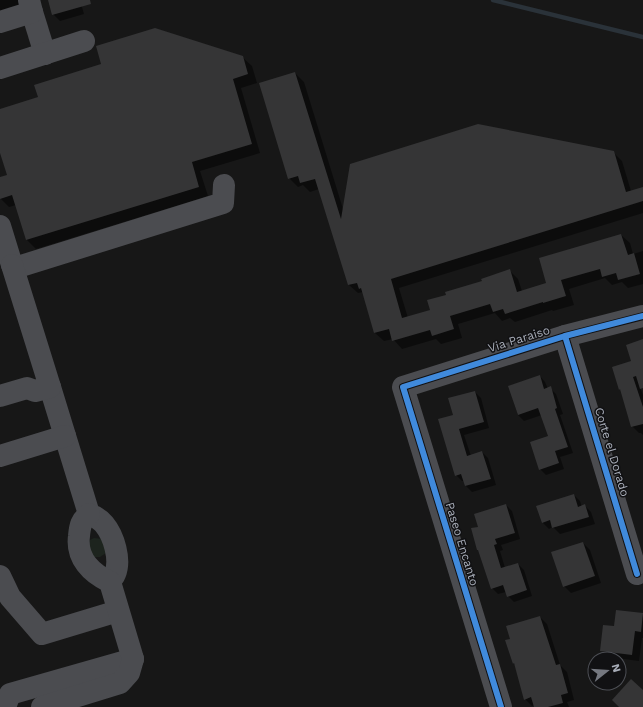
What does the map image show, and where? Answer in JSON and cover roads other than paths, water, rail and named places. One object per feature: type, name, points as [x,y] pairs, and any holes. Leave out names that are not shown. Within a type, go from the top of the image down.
[{"type":"street","points":[[0,22],[30,6],[45,54]]},
{"type":"street","points":[[0,68],[84,42]]},
{"type":"street","points":[[12,265],[20,266],[223,203],[224,185]]},
{"type":"street","points":[[0,226],[12,265],[43,389],[65,436],[89,514],[96,517],[104,524],[110,533],[114,544],[117,565],[115,574],[110,582],[133,659],[130,673],[120,683],[42,707]]},
{"type":"street","name":"Via Paraiso","points":[[403,387],[565,336],[643,316]]},
{"type":"street","name":"Corte el Dorado","points":[[565,336],[637,574]]},
{"type":"street","name":"Paseo Encanto","points":[[403,387],[501,707]]},
{"type":"street","points":[[0,396],[27,388],[43,389]]},
{"type":"street","points":[[0,408],[31,398],[43,389]]},
{"type":"street","points":[[0,456],[65,436]]},
{"type":"street","points":[[89,514],[82,520],[78,541],[80,553],[92,572],[100,578],[110,582]]},
{"type":"street","points":[[0,576],[10,597],[42,634],[118,611]]},
{"type":"street","points":[[4,707],[10,694],[133,659]]},
{"type":"waterway","points":[[493,0],[643,37]]}]
